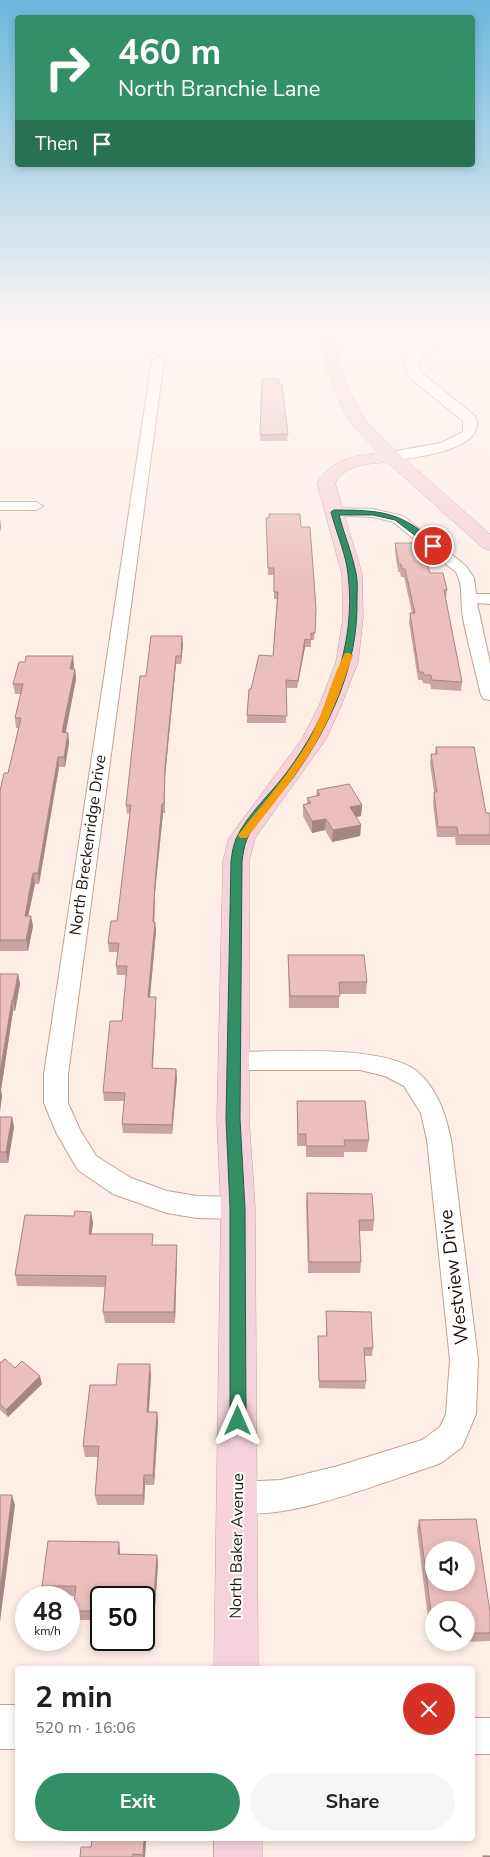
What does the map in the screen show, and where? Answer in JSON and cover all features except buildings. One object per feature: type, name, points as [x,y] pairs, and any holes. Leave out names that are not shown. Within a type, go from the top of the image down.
[{"type":"main road","points":[[356,418],[361,425],[391,456],[490,544]]},
{"type":"main road","name":"North Baker Avenue","points":[[236,1666],[238,1208],[233,1119],[236,861],[242,838],[314,739],[340,683],[350,647],[353,618],[352,574],[326,483],[330,473],[340,467],[354,462],[391,456]]},
{"type":"main road","points":[[238,1841],[238,1857]]},
{"type":"street","name":"North Breckenridge Drive","points":[[150,418],[56,1074],[56,1103],[68,1134],[87,1163],[122,1186],[167,1202],[197,1207],[238,1208]]},
{"type":"street","points":[[391,456],[454,444],[468,437],[472,429],[468,418]]},
{"type":"street","points":[[0,506],[36,506]]},
{"type":"street","points":[[334,512],[373,513],[398,518],[467,576],[469,583],[469,606],[490,695]]},
{"type":"street","points":[[468,598],[490,600]]},
{"type":"street","name":"Westview Drive","points":[[234,1061],[360,1061],[391,1068],[412,1080],[418,1087],[433,1112],[438,1140],[464,1360],[461,1414],[450,1437],[430,1452],[312,1489],[281,1496],[238,1498]]},
{"type":"street","points":[[0,1726],[15,1727]]},
{"type":"street","points":[[475,1736],[490,1736]]},
{"type":"slow traffic","points":[[243,835],[290,774],[314,739],[340,683],[349,655]]},
{"type":"route","points":[[238,1421],[238,1208],[233,1119],[236,861],[238,850],[242,838],[251,824],[290,774],[314,739],[340,683],[347,662],[353,618],[352,574],[334,512],[363,512],[398,518],[433,546]]}]
